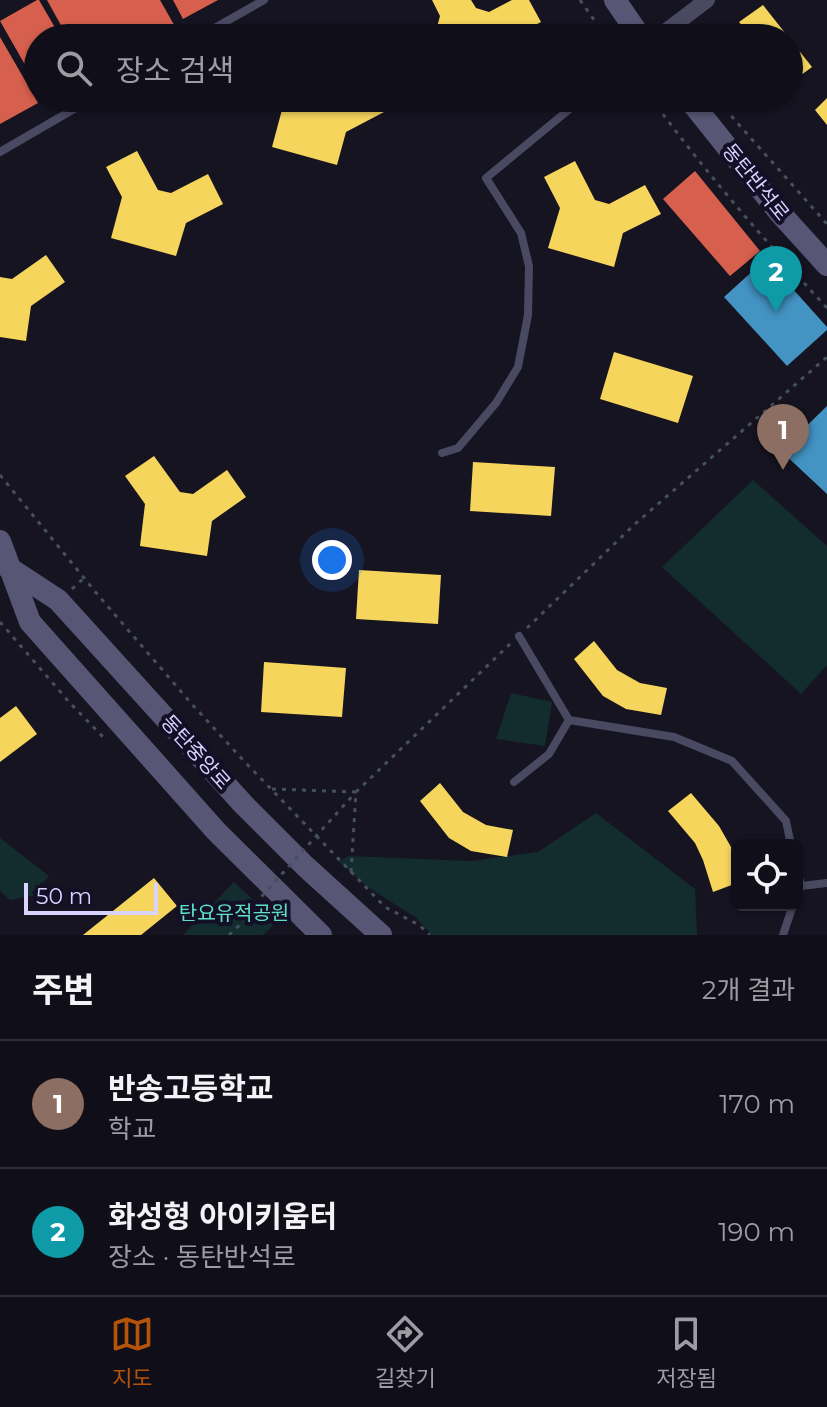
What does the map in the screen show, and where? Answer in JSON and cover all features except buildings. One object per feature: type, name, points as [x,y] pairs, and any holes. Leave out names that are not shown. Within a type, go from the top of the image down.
[{"type":"street","points":[[615,0],[631,24]]},
{"type":"street","points":[[675,24],[707,0]]},
{"type":"street","name":"동탄반석로","points":[[699,112],[779,212],[827,265]]},
{"type":"street","name":"동탄중앙로","points":[[0,541],[4,571],[30,622],[216,831],[321,935]]},
{"type":"street","name":"동탄중앙로","points":[[4,571],[58,600],[244,805],[381,935]]},
{"type":"lane","points":[[222,24],[264,0]]},
{"type":"lane","points":[[0,152],[69,112]]},
{"type":"lane","points":[[442,453],[458,448],[496,403],[518,367],[528,315],[529,266],[521,233],[486,178],[566,112]]},
{"type":"lane","points":[[519,636],[569,720]]},
{"type":"lane","points":[[514,782],[549,754],[569,720]]},
{"type":"lane","points":[[569,720],[674,737],[732,761],[786,821],[790,839]]},
{"type":"lane","points":[[803,886],[827,883]]},
{"type":"lane","points":[[783,935],[791,911]]},
{"type":"path","points":[[580,0],[597,24]]},
{"type":"path","points":[[662,112],[772,248],[827,308]]},
{"type":"path","points":[[727,112],[827,224]]},
{"type":"path","points":[[229,935],[356,792],[635,524],[827,357]]},
{"type":"path","points":[[0,475],[190,702],[271,789],[385,907],[419,925],[430,935]]},
{"type":"path","points":[[271,789],[356,792]]},
{"type":"path","points":[[351,872],[356,792]]},
{"type":"green space","points":[[753,480],[827,546],[827,665],[801,694],[662,567]]},
{"type":"green space","points":[[511,693],[552,702],[545,746],[496,739]]},
{"type":"green space","points":[[596,813],[695,889],[697,935],[432,935],[415,917],[366,886],[339,862],[348,856],[470,861],[538,852]]},
{"type":"green space","points":[[0,838],[49,876],[33,896],[10,900],[0,891]]},
{"type":"green space","name":"탄요유적공원","points":[[234,882],[277,922],[263,935],[183,935]]},
{"type":"place","name":"화성형 아이키움터","points":[[776,312]]},
{"type":"place","name":"반송고등학교","points":[[783,470]]}]
